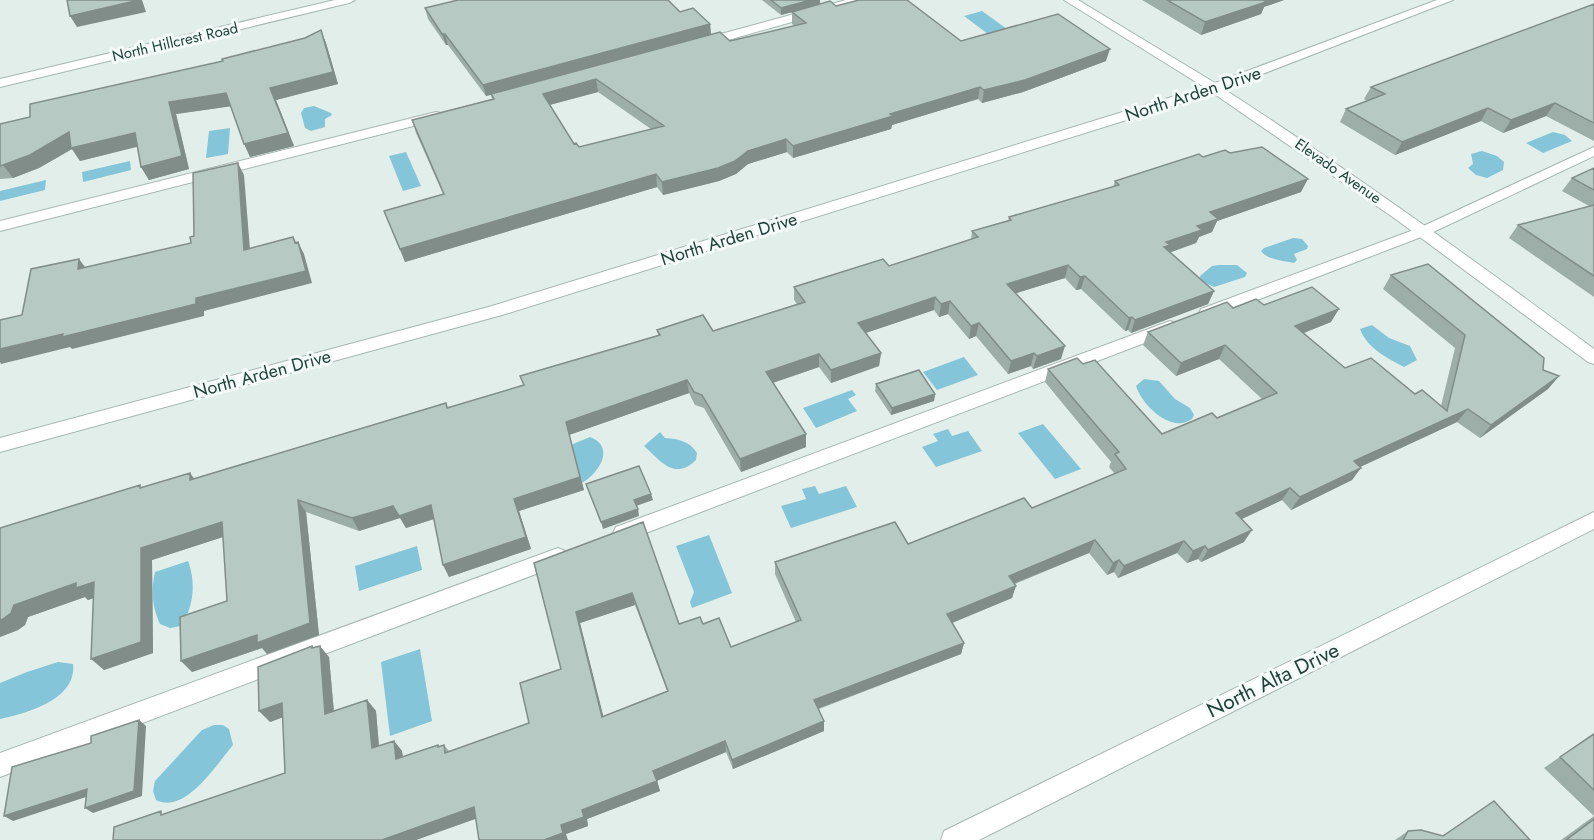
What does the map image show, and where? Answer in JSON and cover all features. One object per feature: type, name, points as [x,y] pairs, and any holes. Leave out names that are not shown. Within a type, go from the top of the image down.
[{"type":"street","name":"North Hillcrest Road","points":[[0,83],[349,0]]},
{"type":"street","points":[[688,47],[858,0]]},
{"type":"street","name":"Elevado Avenue","points":[[1070,0],[1215,88],[1345,174],[1594,358]]},
{"type":"street","name":"North Arden Drive","points":[[0,445],[496,311],[1215,88],[1448,0]]},
{"type":"street","points":[[0,226],[450,112]]},
{"type":"street","points":[[602,541],[1424,231],[1594,151]]},
{"type":"street","name":"North Alta Drive","points":[[953,840],[1594,520]]},
{"type":"street","points":[[0,765],[579,549]]},
{"type":"water","points":[[982,11],[1007,29],[988,34],[964,16]]},
{"type":"water","points":[[314,106],[332,115],[325,119],[325,127],[311,131],[305,128],[301,113],[304,108]]},
{"type":"water","points":[[230,128],[228,154],[206,158],[209,131]]},
{"type":"water","points":[[1553,132],[1565,135],[1572,141],[1543,153],[1526,143]]},
{"type":"water","points":[[1482,151],[1497,156],[1504,162],[1503,170],[1487,178],[1476,175],[1468,168],[1473,164],[1471,154]]},
{"type":"water","points":[[406,152],[421,186],[403,191],[389,156]]},
{"type":"water","points":[[130,161],[131,170],[83,182],[82,172]]},
{"type":"water","points":[[46,180],[45,190],[0,201],[0,191]]},
{"type":"water","points":[[1293,238],[1302,239],[1308,246],[1307,249],[1294,254],[1297,260],[1294,263],[1272,258],[1261,251],[1264,248]]},
{"type":"water","points":[[1237,265],[1247,273],[1245,277],[1214,287],[1201,281],[1200,276],[1212,266]]},
{"type":"water","points":[[1372,325],[1389,338],[1410,346],[1417,360],[1404,367],[1378,352],[1367,342],[1360,329]]},
{"type":"water","points":[[964,357],[978,375],[937,390],[923,372]]},
{"type":"water","points":[[1144,379],[1159,381],[1175,399],[1190,408],[1194,415],[1192,419],[1184,423],[1175,423],[1158,415],[1144,401],[1136,386]]},
{"type":"water","points":[[852,390],[856,395],[848,399],[857,411],[816,428],[803,408]]},
{"type":"water","points":[[1043,424],[1081,469],[1055,479],[1018,433]]},
{"type":"water","points":[[948,429],[952,436],[968,431],[982,451],[936,467],[922,447],[938,441],[933,434]]},
{"type":"water","points":[[660,432],[665,438],[679,440],[691,446],[697,453],[696,460],[681,469],[674,469],[662,463],[644,446]]},
{"type":"water","points":[[590,437],[598,442],[603,455],[597,469],[578,485],[571,450],[573,444]]},
{"type":"water","points":[[815,486],[819,494],[846,486],[857,507],[791,528],[781,506],[806,499],[802,489]]},
{"type":"water","points":[[709,535],[732,593],[692,608],[690,602],[694,592],[676,546]]},
{"type":"water","points":[[417,546],[422,570],[359,591],[355,566]]},
{"type":"water","points":[[188,561],[193,586],[189,611],[181,626],[170,628],[160,624],[155,611],[153,586],[155,572]]},
{"type":"water","points":[[420,649],[432,721],[390,736],[381,662]]},
{"type":"water","points":[[58,662],[73,664],[72,676],[67,687],[59,695],[24,713],[0,719],[0,683]]},
{"type":"water","points":[[214,725],[223,725],[229,729],[233,745],[209,775],[189,794],[167,803],[156,800],[153,791],[155,781],[202,730]]},
{"type":"building","points":[[67,0],[139,0],[70,16]]},
{"type":"building","points":[[458,0],[668,0],[680,12],[693,8],[710,24],[483,85],[445,34],[442,34],[425,8]]},
{"type":"building","points":[[771,0],[811,0],[781,8]]},
{"type":"building","points":[[859,0],[907,0],[961,41],[1058,14],[1110,49],[1025,80],[984,90],[980,87],[793,146],[786,139],[748,151],[735,161],[718,168],[662,182],[656,174],[400,249],[384,211],[444,194],[412,120],[494,99],[491,94],[720,32],[730,41],[806,23],[792,12],[830,1],[836,6]],"holes":[[[596,79],[664,126],[579,147],[576,143],[574,144],[543,94]]]},
{"type":"building","points":[[1167,0],[1263,0],[1266,2],[1205,22]]},
{"type":"building","points":[[1594,4],[1594,123],[1555,103],[1511,120],[1488,108],[1402,142],[1346,109],[1385,94],[1371,87]]},
{"type":"building","points":[[321,30],[333,72],[270,88],[288,133],[244,144],[226,93],[169,102],[182,156],[141,167],[135,133],[71,148],[69,132],[30,155],[0,166],[0,124],[30,117],[30,104],[223,61],[222,59],[305,38]]},
{"type":"building","points":[[1262,147],[1308,179],[1210,212],[1218,219],[1197,226],[1202,230],[1166,242],[1170,245],[1164,247],[1214,291],[1135,320],[1132,317],[1129,318],[1085,276],[1080,277],[1068,265],[1007,284],[1065,346],[1037,356],[1034,353],[1011,361],[979,323],[971,326],[950,301],[941,304],[935,297],[858,323],[881,353],[831,370],[819,354],[766,372],[806,434],[740,459],[702,395],[694,392],[687,380],[566,422],[580,477],[514,499],[526,537],[443,565],[431,505],[399,516],[393,506],[352,518],[298,500],[310,623],[257,643],[257,635],[181,661],[180,617],[227,601],[222,522],[141,548],[141,642],[91,659],[94,582],[76,588],[76,583],[14,605],[11,613],[0,620],[0,528],[140,485],[140,488],[190,473],[190,480],[446,403],[447,408],[524,385],[520,376],[660,335],[657,330],[703,315],[713,331],[805,302],[794,287],[883,259],[889,266],[978,237],[972,231],[1011,220],[1009,217],[1119,185],[1115,181],[1199,154],[1203,157],[1225,150],[1230,153]]},
{"type":"building","points":[[238,163],[244,250],[293,237],[295,243],[298,242],[306,271],[196,298],[196,304],[62,337],[63,334],[0,349],[0,320],[22,315],[31,269],[79,259],[78,269],[191,243],[190,237],[194,236],[193,173]]},
{"type":"building","points":[[1594,168],[1594,190],[1572,178]]},
{"type":"building","points":[[1594,205],[1594,276],[1518,225]]},
{"type":"building","points":[[1428,264],[1544,358],[1543,370],[1559,376],[1491,425],[1468,409],[1354,461],[1361,468],[1300,497],[1290,488],[1236,513],[1252,530],[1208,550],[1205,546],[1193,551],[1184,541],[1124,566],[1119,560],[1113,563],[1095,540],[1009,576],[1016,586],[947,614],[964,643],[814,700],[824,721],[732,760],[725,741],[653,771],[657,781],[582,810],[584,817],[561,825],[563,833],[544,840],[479,840],[474,807],[382,840],[113,840],[114,827],[161,811],[161,815],[285,773],[282,703],[259,711],[258,667],[312,646],[312,648],[320,646],[325,714],[367,700],[372,748],[394,741],[396,759],[438,745],[438,747],[444,745],[445,753],[529,723],[520,683],[561,669],[534,563],[643,522],[679,624],[700,617],[703,624],[719,618],[731,647],[801,620],[775,562],[895,522],[908,544],[1024,498],[1032,508],[1126,469],[1115,454],[1119,452],[1048,369],[1077,358],[1083,364],[1095,360],[1162,434],[1212,413],[1217,418],[1277,393],[1225,345],[1181,363],[1148,332],[1227,302],[1233,308],[1256,299],[1264,305],[1312,287],[1339,309],[1295,326],[1345,368],[1371,358],[1415,394],[1422,390],[1447,411],[1465,335],[1391,275]],"holes":[[[632,593],[668,691],[602,717],[576,612]]]},
{"type":"building","points":[[919,370],[935,394],[892,408],[876,384]]},
{"type":"building","points":[[639,466],[651,494],[634,500],[638,509],[601,522],[586,484]]},
{"type":"building","points":[[139,720],[134,791],[85,808],[87,789],[4,816],[12,767],[91,743],[91,736]]},
{"type":"building","points":[[1594,734],[1594,790],[1560,757]]},
{"type":"building","points":[[1494,801],[1530,840],[1403,840],[1408,831],[1421,830],[1443,836]]},
{"type":"building","points":[[1594,819],[1594,840],[1566,840]]}]
